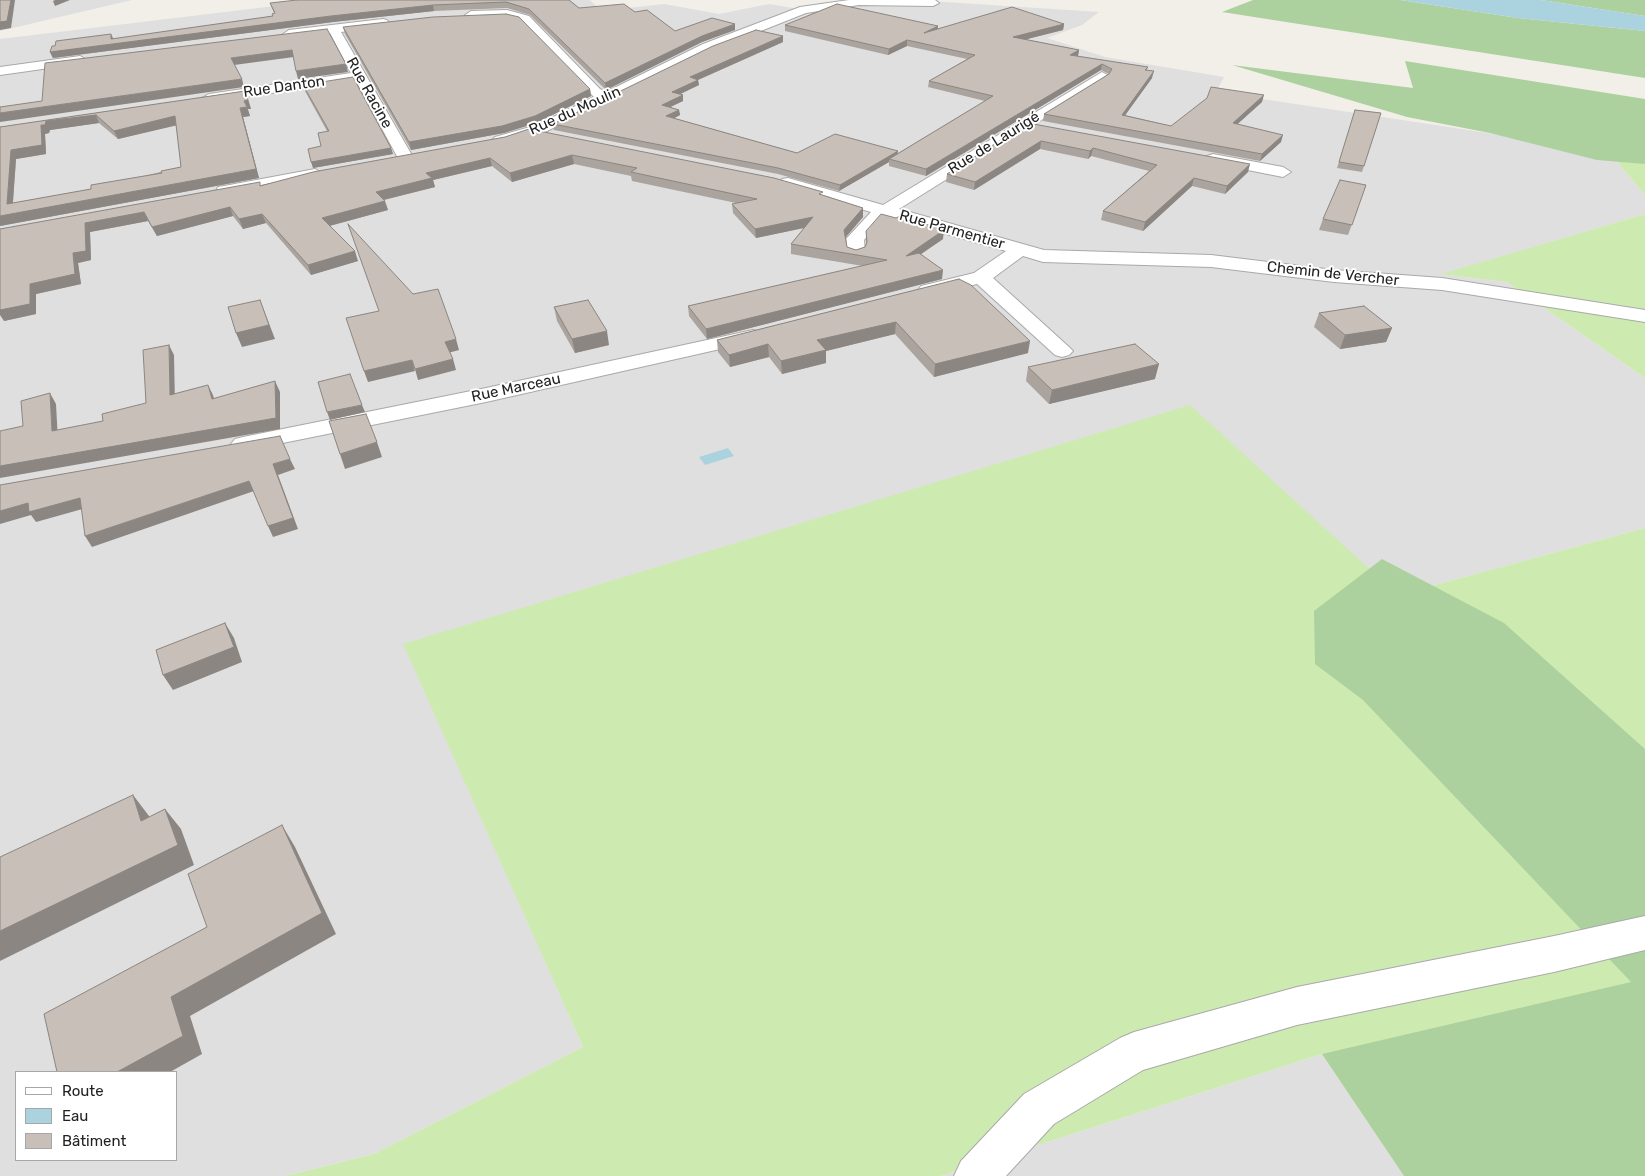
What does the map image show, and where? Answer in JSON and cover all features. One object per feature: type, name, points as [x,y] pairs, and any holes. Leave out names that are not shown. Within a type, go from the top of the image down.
[{"type":"street","name":"Rue du Moulin","points":[[487,142],[531,132],[708,48],[804,10],[859,2],[932,3]]},
{"type":"street","points":[[462,16],[507,14],[521,17],[595,92],[606,97]]},
{"type":"street","points":[[274,36],[395,21]]},
{"type":"street","name":"Rue Racine","points":[[333,28],[360,76],[410,156],[388,160]]},
{"type":"street","points":[[0,71],[98,58]]},
{"type":"street","name":"Rue Danton","points":[[194,101],[360,76]]},
{"type":"street","name":"Rue de Laurigé","points":[[885,210],[1102,76]]},
{"type":"street","points":[[1025,124],[1044,128]]},
{"type":"street","points":[[531,132],[556,138]]},
{"type":"street","points":[[1193,156],[1284,172]]},
{"type":"street","points":[[210,194],[329,172]]},
{"type":"street","name":"Rue Parmentier","points":[[768,179],[1020,249]]},
{"type":"street","name":"Rue Parmentier","points":[[856,252],[855,239],[873,218],[885,210]]},
{"type":"street","points":[[904,297],[981,277],[1001,265],[1020,249]]},
{"type":"street","name":"Chemin de Vercher","points":[[1020,249],[1043,256],[1211,261],[1334,276],[1442,284],[1645,316]]},
{"type":"street","points":[[981,277],[1062,352]]},
{"type":"street","name":"Rue Marceau","points":[[220,448],[313,432],[690,352],[771,332]]},
{"type":"street","points":[[976,1176],[1039,1109],[1134,1052],[1297,1006],[1554,954],[1645,933]]},
{"type":"shaded area","points":[[0,0],[132,0],[0,31]]},
{"type":"shaded area","points":[[325,0],[590,0],[601,11],[664,4],[719,14],[769,4],[799,9],[822,3],[859,0],[914,0],[1099,12],[1082,25],[1047,38],[1105,57],[1224,77],[1216,92],[1608,151],[1645,195],[1645,214],[1443,274],[1507,282],[1645,378],[1645,528],[1398,595],[404,644],[583,1047],[374,1154],[285,1176],[0,1176],[0,39]]},
{"type":"shaded area","points":[[1322,1054],[1404,1176],[941,1176]]},
{"type":"green space","points":[[1253,0],[1400,0],[1518,18],[1645,31],[1645,78],[1222,12]]},
{"type":"green space","points":[[1541,0],[1645,0],[1645,16]]},
{"type":"green space","points":[[1405,61],[1645,99],[1645,164],[1597,160],[1490,133],[1407,117],[1232,65],[1413,88]]},
{"type":"green space","points":[[1608,151],[1645,151],[1645,195]]},
{"type":"green space","points":[[1645,214],[1645,378],[1507,282],[1441,274]]},
{"type":"green space","points":[[1190,405],[1398,595],[1645,528],[1645,1176],[1404,1176],[1322,1054],[941,1176],[285,1176],[374,1154],[583,1047],[403,644]]},
{"type":"green space","points":[[1382,559],[1504,623],[1645,749],[1645,1176],[1404,1176],[1322,1054],[1631,982],[1363,700],[1315,664],[1314,611]]},
{"type":"water","points":[[1400,0],[1541,0],[1645,16],[1645,31],[1518,18]]},
{"type":"water","points":[[728,448],[734,456],[705,465],[699,457]]},
{"type":"building","points":[[0,0],[11,0],[7,21],[0,22]]},
{"type":"building","points":[[297,0],[569,0],[579,8],[624,4],[635,12],[647,10],[675,31],[712,18],[735,24],[702,36],[605,83],[529,9],[506,2],[433,5],[331,16],[50,52],[52,46],[55,46],[56,41],[111,34],[111,39],[273,16],[272,14],[275,13],[270,3]]},
{"type":"building","points":[[837,4],[938,26],[924,33],[1012,7],[1064,24],[1013,37],[1079,50],[1070,55],[1148,67],[1145,70],[1154,71],[1122,115],[1171,126],[1207,98],[1211,87],[1264,95],[1233,123],[1283,135],[1262,154],[1044,114],[1109,74],[1112,69],[1102,64],[926,169],[889,159],[993,96],[929,81],[975,55],[907,40],[889,49],[785,25]]},
{"type":"building","points":[[506,14],[519,17],[590,89],[535,116],[502,126],[409,142],[343,27],[433,17]]},
{"type":"building","points":[[327,29],[346,64],[296,71],[292,50],[231,58],[242,79],[0,113],[0,107],[42,101],[45,63]]},
{"type":"building","points":[[756,30],[783,36],[690,77],[698,80],[672,92],[683,95],[662,105],[679,110],[666,116],[797,153],[835,134],[898,151],[840,185],[778,168],[553,124],[713,46]]},
{"type":"building","points":[[353,77],[391,148],[311,162],[308,149],[321,146],[318,133],[329,131],[303,85]]},
{"type":"building","points":[[245,91],[248,100],[244,101],[247,107],[240,108],[256,169],[0,216],[0,127]],"holes":[[[96,115],[114,131],[175,116],[181,167],[161,171],[162,173],[91,185],[91,189],[7,204],[11,150],[42,145],[41,125],[45,125],[46,121]]]},
{"type":"building","points":[[1355,110],[1381,113],[1364,166],[1339,162]]},
{"type":"building","points":[[1028,123],[1250,164],[1227,186],[1194,178],[1145,222],[1103,211],[1157,165],[1093,148],[1090,151],[1041,141],[975,182],[947,174]]},
{"type":"building","points":[[529,129],[774,178],[823,192],[819,194],[863,208],[844,230],[847,247],[856,250],[865,247],[867,242],[866,231],[881,214],[896,218],[900,216],[944,230],[906,256],[919,253],[943,270],[706,329],[688,306],[887,260],[791,244],[813,217],[755,229],[732,204],[757,199],[631,172],[637,168],[572,155],[510,173],[490,158],[426,173],[432,178],[376,192],[385,201],[322,218],[355,251],[308,265],[262,214],[239,219],[230,207],[152,227],[144,212],[85,223],[86,251],[73,253],[75,274],[30,284],[30,304],[0,310],[0,229],[260,182],[260,186],[313,172],[505,137]]},
{"type":"building","points":[[1340,180],[1366,185],[1352,225],[1323,219]]},
{"type":"building","points":[[348,224],[413,294],[438,289],[456,339],[445,342],[453,359],[415,369],[412,360],[364,371],[346,318],[379,311]]},
{"type":"building","points":[[959,279],[971,285],[1030,341],[935,364],[896,322],[817,340],[826,350],[781,361],[768,344],[729,355],[717,340]]},
{"type":"building","points":[[260,300],[269,325],[236,333],[228,307]]},
{"type":"building","points":[[588,300],[607,331],[572,339],[554,307]]},
{"type":"building","points":[[1364,306],[1392,328],[1345,335],[1319,313]]},
{"type":"building","points":[[1135,344],[1159,364],[1052,390],[1028,367]]},
{"type":"building","points":[[169,345],[170,395],[208,385],[212,399],[275,381],[276,418],[0,466],[0,431],[23,426],[21,401],[50,393],[52,431],[103,421],[102,414],[146,403],[143,350]]},
{"type":"building","points":[[350,374],[362,405],[327,412],[318,382]]},
{"type":"building","points":[[366,414],[377,442],[340,454],[329,421]]},
{"type":"building","points":[[280,436],[290,459],[273,464],[293,518],[268,526],[249,481],[85,536],[80,498],[29,512],[28,503],[0,511],[0,485]]},
{"type":"building","points":[[225,623],[234,647],[163,675],[156,650]]},
{"type":"building","points":[[133,795],[141,821],[165,809],[178,845],[0,931],[0,857]]},
{"type":"building","points":[[282,825],[322,913],[171,997],[183,1036],[119,1071],[57,1071],[44,1014],[207,927],[188,874]]}]
